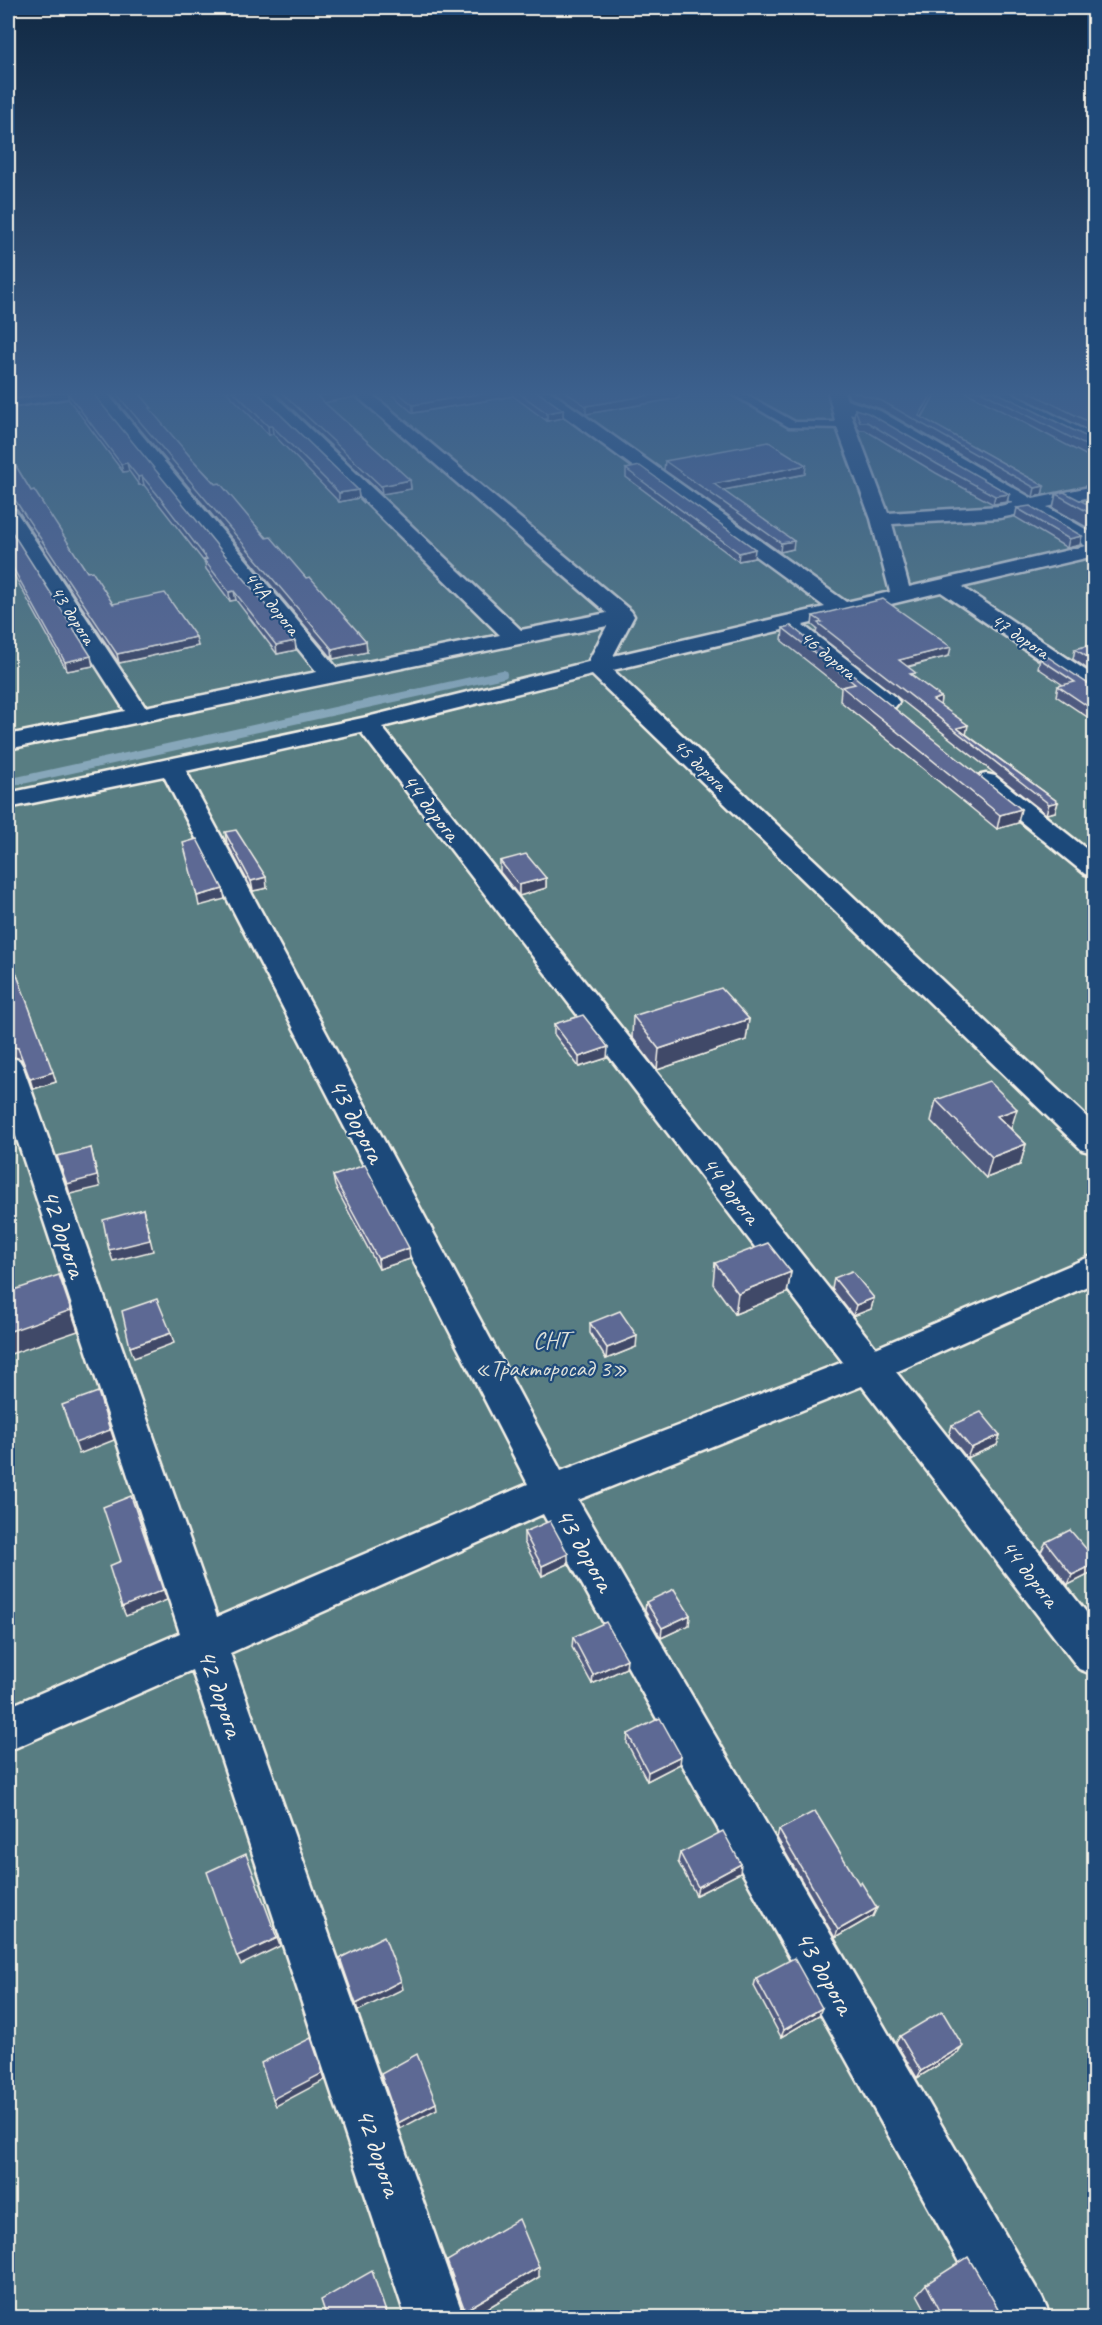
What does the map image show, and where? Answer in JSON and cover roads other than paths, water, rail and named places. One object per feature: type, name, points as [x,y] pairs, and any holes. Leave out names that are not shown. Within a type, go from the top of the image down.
[{"type":"street","name":"44А дорога","points":[[186,500],[332,676]]},
{"type":"street","points":[[373,500],[516,638]]},
{"type":"street","points":[[486,500],[623,616]]},
{"type":"street","name":"46 дорога","points":[[690,500],[842,609]]},
{"type":"street","points":[[874,500],[901,595]]},
{"type":"street","points":[[1020,500],[1095,542]]},
{"type":"street","points":[[881,519],[1000,512],[1056,500]]},
{"type":"street","name":"43 дорога","points":[[8,514],[139,715]]},
{"type":"street","points":[[8,800],[367,724],[597,667],[1095,550]]},
{"type":"street","name":"47 дорога","points":[[946,586],[1095,686]]},
{"type":"street","points":[[8,742],[623,616]]},
{"type":"street","points":[[597,667],[623,616]]},
{"type":"street","name":"46 дорога","points":[[786,622],[908,719]]},
{"type":"street","name":"45 дорога","points":[[597,667],[1095,1142]]},
{"type":"street","name":"44 дорога","points":[[367,724],[1095,1655]]},
{"type":"street","points":[[964,764],[1095,868]]},
{"type":"street","name":"43 дорога","points":[[172,767],[552,1492],[1022,2318]]},
{"type":"street","name":"42 дорога","points":[[8,1067],[435,2318]]},
{"type":"street","points":[[8,1729],[552,1492],[870,1367],[1095,1268]]},
{"type":"waterway","points":[[8,783],[503,674]]},
{"type":"park label","name":"СНТ «Тракторосад 3»","points":[[551,1354]]}]
